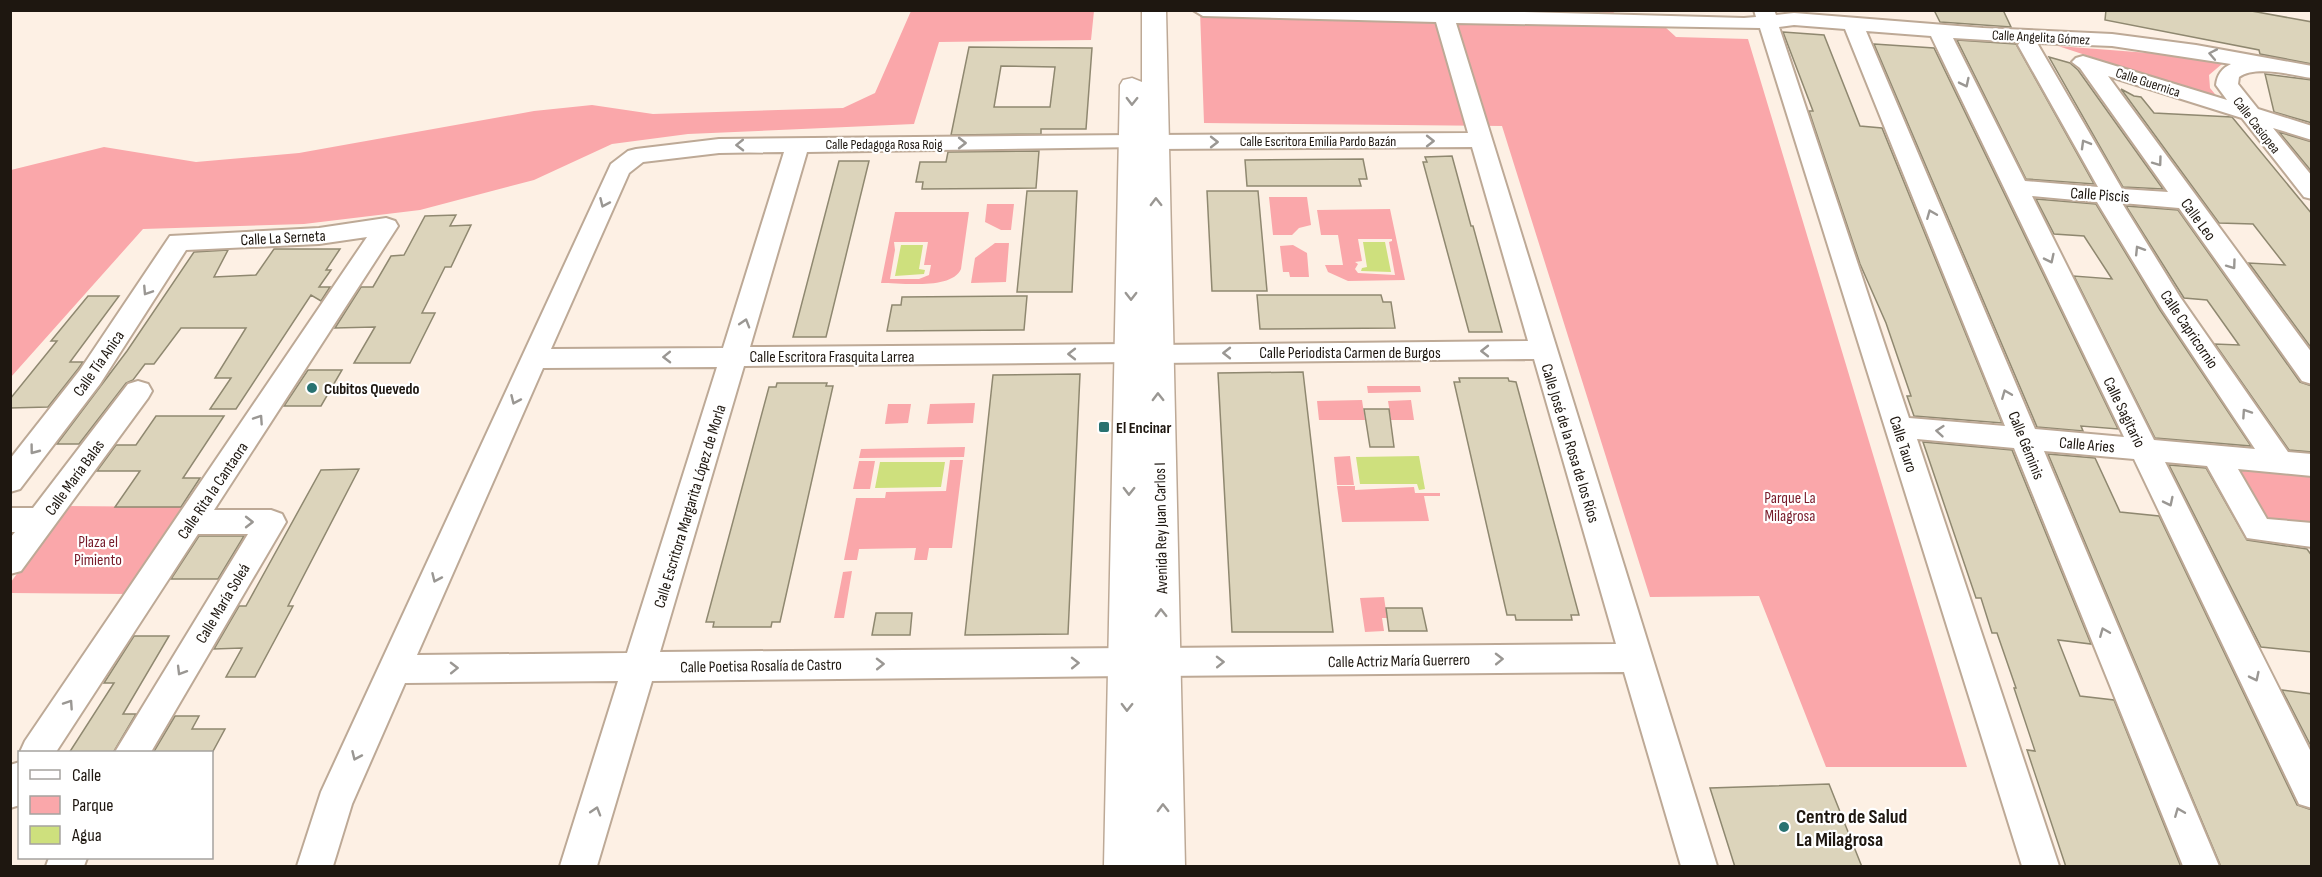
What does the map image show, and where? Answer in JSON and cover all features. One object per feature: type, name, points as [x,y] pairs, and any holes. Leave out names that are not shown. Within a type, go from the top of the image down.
[{"type":"main road","name":"Avenida Rey Juan Carlos I","points":[[1133,10],[1144,142]]},
{"type":"main road","name":"Avenida Rey Juan Carlos I","points":[[1125,867],[1127,662],[1144,353],[1144,142],[1154,10]]},
{"type":"main road","name":"Avenida Rey Juan Carlos I","points":[[1144,353],[1161,662],[1164,867]]},
{"type":"street","name":"Calle Angelita Gómez","points":[[1203,10],[1445,18],[1668,16],[1744,24],[1766,16],[1939,31],[2112,40],[2196,51],[2312,72]]},
{"type":"street","name":"Calle Tauro","points":[[1766,16],[2040,867]]},
{"type":"street","name":"Calle José de la Rosa de los Ríos","points":[[1445,18],[1699,867]]},
{"type":"street","name":"Calle Géminis","points":[[1852,24],[2201,867]]},
{"type":"street","name":"Calle Sagitario","points":[[1939,31],[2312,792]]},
{"type":"street","name":"Calle Guernica","points":[[1983,34],[2028,45],[2312,133]]},
{"type":"street","name":"Calle Capricornio","points":[[2028,45],[2172,303],[2279,462]]},
{"type":"street","name":"Calle Leo","points":[[2087,63],[2312,374]]},
{"type":"street","name":"Calle Casiopea","points":[[2287,68],[2247,66],[2231,71],[2227,76],[2227,85],[2248,114],[2308,185]]},
{"type":"street","name":"Calle Escritora Emilia Pardo Bazán","points":[[1144,142],[1481,140]]},
{"type":"street","name":"Calle Pedagoga Rosa Roig","points":[[534,359],[619,169],[636,156],[719,146],[1144,142]]},
{"type":"street","name":"Calle Escritora Margarita López de Morla","points":[[579,867],[798,144]]},
{"type":"street","name":"Calle Piscis","points":[[2016,188],[2185,201]]},
{"type":"street","name":"Calle La Serneta","points":[[179,242],[319,236],[386,226]]},
{"type":"street","name":"Calle Rita la Cantaora","points":[[38,751],[386,226]]},
{"type":"street","name":"Calle Tía Anica","points":[[10,481],[90,377],[179,242]]},
{"type":"street","name":"Calle Periodista Carmen de Burgos","points":[[1144,353],[1543,350]]},
{"type":"street","name":"Calle Escritora Frasquita Larrea","points":[[534,359],[1144,353]]},
{"type":"street","points":[[315,867],[334,804],[534,359]]},
{"type":"street","name":"Calle María Balas","points":[[10,562],[138,391]]},
{"type":"street","name":"Calle Aries","points":[[1898,427],[2312,465]]},
{"type":"street","points":[[2216,457],[2258,530],[2311,535]]},
{"type":"street","points":[[10,520],[42,520]]},
{"type":"street","name":"Calle María Soleá","points":[[133,751],[270,522],[190,522]]},
{"type":"street","name":"Calle Actriz María Guerrero","points":[[1161,662],[1636,658]]},
{"type":"street","name":"Calle Poetisa Rosalía de Castro","points":[[395,669],[1127,662]]},
{"type":"green space","points":[[911,11],[1094,11],[1091,40],[939,42],[914,124],[688,134],[612,144],[534,180],[420,210],[304,224],[143,229],[11,377],[11,170],[104,147],[196,162],[299,153],[534,111],[592,105],[653,114],[843,108],[875,93]]},
{"type":"green space","name":"Parque La Milagrosa","points":[[1200,11],[1613,11],[1616,17],[1664,26],[1676,37],[1748,39],[1967,767],[1826,767],[1759,596],[1650,597],[1502,126],[1204,123]]},
{"type":"green space","points":[[2058,46],[2162,54],[2222,64],[2209,75],[2210,88],[2219,99]]},
{"type":"green space","points":[[1269,197],[1307,197],[1311,225],[1299,228],[1292,235],[1273,235]]},
{"type":"green space","points":[[987,204],[1014,204],[1011,230],[1001,230],[985,222]]},
{"type":"green space","points":[[1390,209],[1405,280],[1348,281],[1328,272],[1325,265],[1343,265],[1338,235],[1321,235],[1317,210]],"holes":[[[1358,239],[1392,239],[1389,242],[1395,275],[1358,273],[1355,269],[1358,264],[1355,262],[1362,261]]]},
{"type":"green space","points":[[895,212],[969,212],[961,269],[956,276],[937,283],[881,283]],"holes":[[[894,242],[928,242],[924,265],[931,265],[929,275],[919,279],[890,279],[895,250]]]},
{"type":"green space","points":[[995,243],[1009,243],[1006,282],[971,283],[975,258]]},
{"type":"green space","points":[[1293,245],[1307,253],[1309,277],[1290,277],[1289,272],[1283,272],[1280,246]]},
{"type":"green space","points":[[1367,386],[1420,386],[1421,392],[1368,393]]},
{"type":"green space","points":[[1362,400],[1365,420],[1319,420],[1317,401]]},
{"type":"green space","points":[[1411,400],[1414,420],[1391,420],[1388,401]]},
{"type":"green space","points":[[975,403],[973,423],[927,424],[930,404]]},
{"type":"green space","points":[[888,404],[911,404],[908,423],[885,424]]},
{"type":"green space","points":[[965,447],[964,457],[859,458],[861,449]]},
{"type":"green space","points":[[1350,456],[1354,485],[1337,485],[1334,457]]},
{"type":"green space","points":[[950,460],[963,460],[952,548],[929,548],[927,560],[914,560],[916,548],[859,549],[857,560],[844,560],[856,498],[885,498],[886,492],[946,491]]},
{"type":"green space","points":[[859,461],[875,461],[870,489],[853,489]]},
{"type":"green space","points":[[2238,468],[2311,474],[2311,528],[2278,524],[2260,517],[2247,502],[2231,473]]},
{"type":"green space","points":[[1337,486],[1355,486],[1355,490],[1414,487],[1415,493],[1440,493],[1440,496],[1424,496],[1429,521],[1342,522]]},
{"type":"green space","name":"Plaza el Pimiento","points":[[66,506],[185,507],[127,594],[11,593],[11,582]]},
{"type":"green space","points":[[852,571],[844,618],[834,618],[843,572]]},
{"type":"green space","points":[[1384,597],[1387,618],[1382,618],[1384,631],[1365,632],[1360,598]]},
{"type":"water","points":[[1363,242],[1385,242],[1391,272],[1361,271],[1362,268],[1367,267]]},
{"type":"water","points":[[901,245],[923,245],[919,269],[925,270],[924,274],[895,276]]},
{"type":"water","points":[[1419,456],[1425,489],[1419,490],[1417,484],[1360,484],[1356,457]]},
{"type":"water","points":[[880,462],[945,462],[941,487],[875,488]]},
{"type":"building","points":[[1934,10],[2003,10],[2011,27],[1940,22]]},
{"type":"building","points":[[2106,10],[2246,10],[2312,22],[2312,64],[2260,54],[2259,50],[2105,20]]},
{"type":"building","points":[[1783,32],[1824,35],[1860,126],[1882,128],[2002,423],[1914,416],[1907,396],[1911,396],[1886,323],[1860,264],[1809,111],[1813,111]]},
{"type":"building","points":[[1957,40],[2016,44],[2094,184],[2026,179]]},
{"type":"building","points":[[1874,44],[1934,48],[2118,429],[2081,426],[2083,431],[2037,427]]},
{"type":"building","points":[[969,47],[1092,48],[1086,129],[1041,129],[1041,134],[951,135]],"holes":[[[1001,66],[1055,67],[1050,107],[994,107]]]},
{"type":"building","points":[[2049,57],[2070,63],[2078,70],[2163,189],[2123,187]]},
{"type":"building","points":[[2265,74],[2312,80],[2312,123],[2274,112]]},
{"type":"building","points":[[2121,89],[2141,97],[2154,113],[2232,117],[2312,214],[2312,349],[2249,263],[2285,265],[2253,224],[2219,223]]},
{"type":"building","points":[[2279,132],[2312,142],[2312,172]]},
{"type":"building","points":[[1039,151],[1036,188],[922,189],[923,182],[916,182],[920,162],[946,162],[948,152]]},
{"type":"building","points":[[1452,156],[1502,332],[1469,332],[1423,162],[1427,162],[1425,157]]},
{"type":"building","points":[[1363,159],[1367,179],[1359,179],[1361,186],[1247,186],[1245,160]]},
{"type":"building","points":[[839,161],[869,161],[826,337],[793,337]]},
{"type":"building","points":[[1027,191],[1077,191],[1072,292],[1017,292]]},
{"type":"building","points":[[1207,191],[1258,191],[1267,291],[1212,291]]},
{"type":"building","points":[[2036,199],[2096,204],[2160,310],[2251,446],[2155,438],[2074,276],[2112,279],[2084,236],[2054,234]]},
{"type":"building","points":[[2126,206],[2178,210],[2300,382],[2312,386],[2312,452],[2289,450],[2215,344],[2239,345],[2207,300],[2184,298]]},
{"type":"building","points":[[456,215],[450,226],[471,225],[451,267],[445,267],[422,313],[435,313],[410,363],[354,363],[375,327],[335,328],[361,287],[373,287],[391,256],[404,255],[425,216]]},
{"type":"building","points":[[274,249],[340,249],[326,270],[331,270],[319,287],[330,287],[321,301],[311,295],[236,409],[210,409],[231,378],[215,378],[246,328],[181,328],[154,364],[145,364],[133,380],[126,383],[79,444],[57,444],[127,351],[194,252],[228,250],[214,277],[256,275]]},
{"type":"building","points":[[1257,295],[1381,295],[1383,302],[1391,302],[1395,328],[1260,329]]},
{"type":"building","points":[[88,296],[119,296],[70,362],[83,362],[48,407],[10,408],[10,399],[57,341],[51,341]]},
{"type":"building","points":[[1027,296],[1024,330],[887,331],[892,305],[901,305],[902,297]]},
{"type":"building","name":"Cubitos Quevedo","points":[[308,370],[342,370],[321,406],[284,406]]},
{"type":"building","points":[[1303,372],[1333,632],[1232,632],[1218,373]]},
{"type":"building","points":[[1080,374],[1068,634],[965,635],[993,375]]},
{"type":"building","points":[[1459,378],[1508,378],[1509,381],[1516,382],[1579,615],[1571,615],[1572,620],[1516,620],[1515,615],[1507,615],[1454,382],[1460,382]]},
{"type":"building","points":[[777,383],[827,383],[826,386],[833,386],[780,622],[772,622],[771,627],[713,627],[714,622],[706,622],[769,387],[776,387]]},
{"type":"building","points":[[1364,409],[1389,409],[1394,447],[1370,447]]},
{"type":"building","points":[[156,416],[224,416],[183,478],[200,478],[181,507],[115,507],[140,471],[97,471],[116,445],[136,445]]},
{"type":"building","points":[[1923,442],[2012,450],[2091,644],[2058,640],[2080,696],[2114,700],[2181,867],[2066,867],[2027,750],[2035,751],[2014,688],[2016,688],[1997,633],[1992,633],[1981,598],[1976,598]]},
{"type":"building","points":[[2048,454],[2095,458],[2120,512],[2159,516],[2297,805],[2312,810],[2312,867],[2221,867]]},
{"type":"building","points":[[2169,465],[2206,468],[2247,540],[2307,549],[2312,556],[2312,652],[2261,647]]},
{"type":"building","points":[[359,469],[288,606],[293,606],[255,677],[226,677],[242,648],[214,649],[239,606],[246,606],[321,470]]},
{"type":"building","points":[[199,536],[244,536],[218,579],[171,579]]},
{"type":"building","points":[[1386,608],[1422,608],[1427,631],[1389,631]]},
{"type":"building","points":[[876,613],[912,613],[910,635],[872,635]]},
{"type":"building","points":[[134,636],[169,636],[123,714],[136,714],[114,751],[70,751],[114,683],[104,683]]},
{"type":"building","points":[[2282,690],[2312,694],[2312,748]]},
{"type":"building","points":[[175,716],[199,716],[192,729],[225,729],[213,751],[154,751]]},
{"type":"building","name":"Centro de Salud La Milagrosa","points":[[1829,784],[1862,867],[1735,867],[1710,788]]},
{"type":"place","name":"Cubitos Quevedo","points":[[312,388]]},
{"type":"place","name":"El Encinar","points":[[1104,427]]},
{"type":"place","name":"Centro de Salud La Milagrosa","points":[[1784,827]]}]
